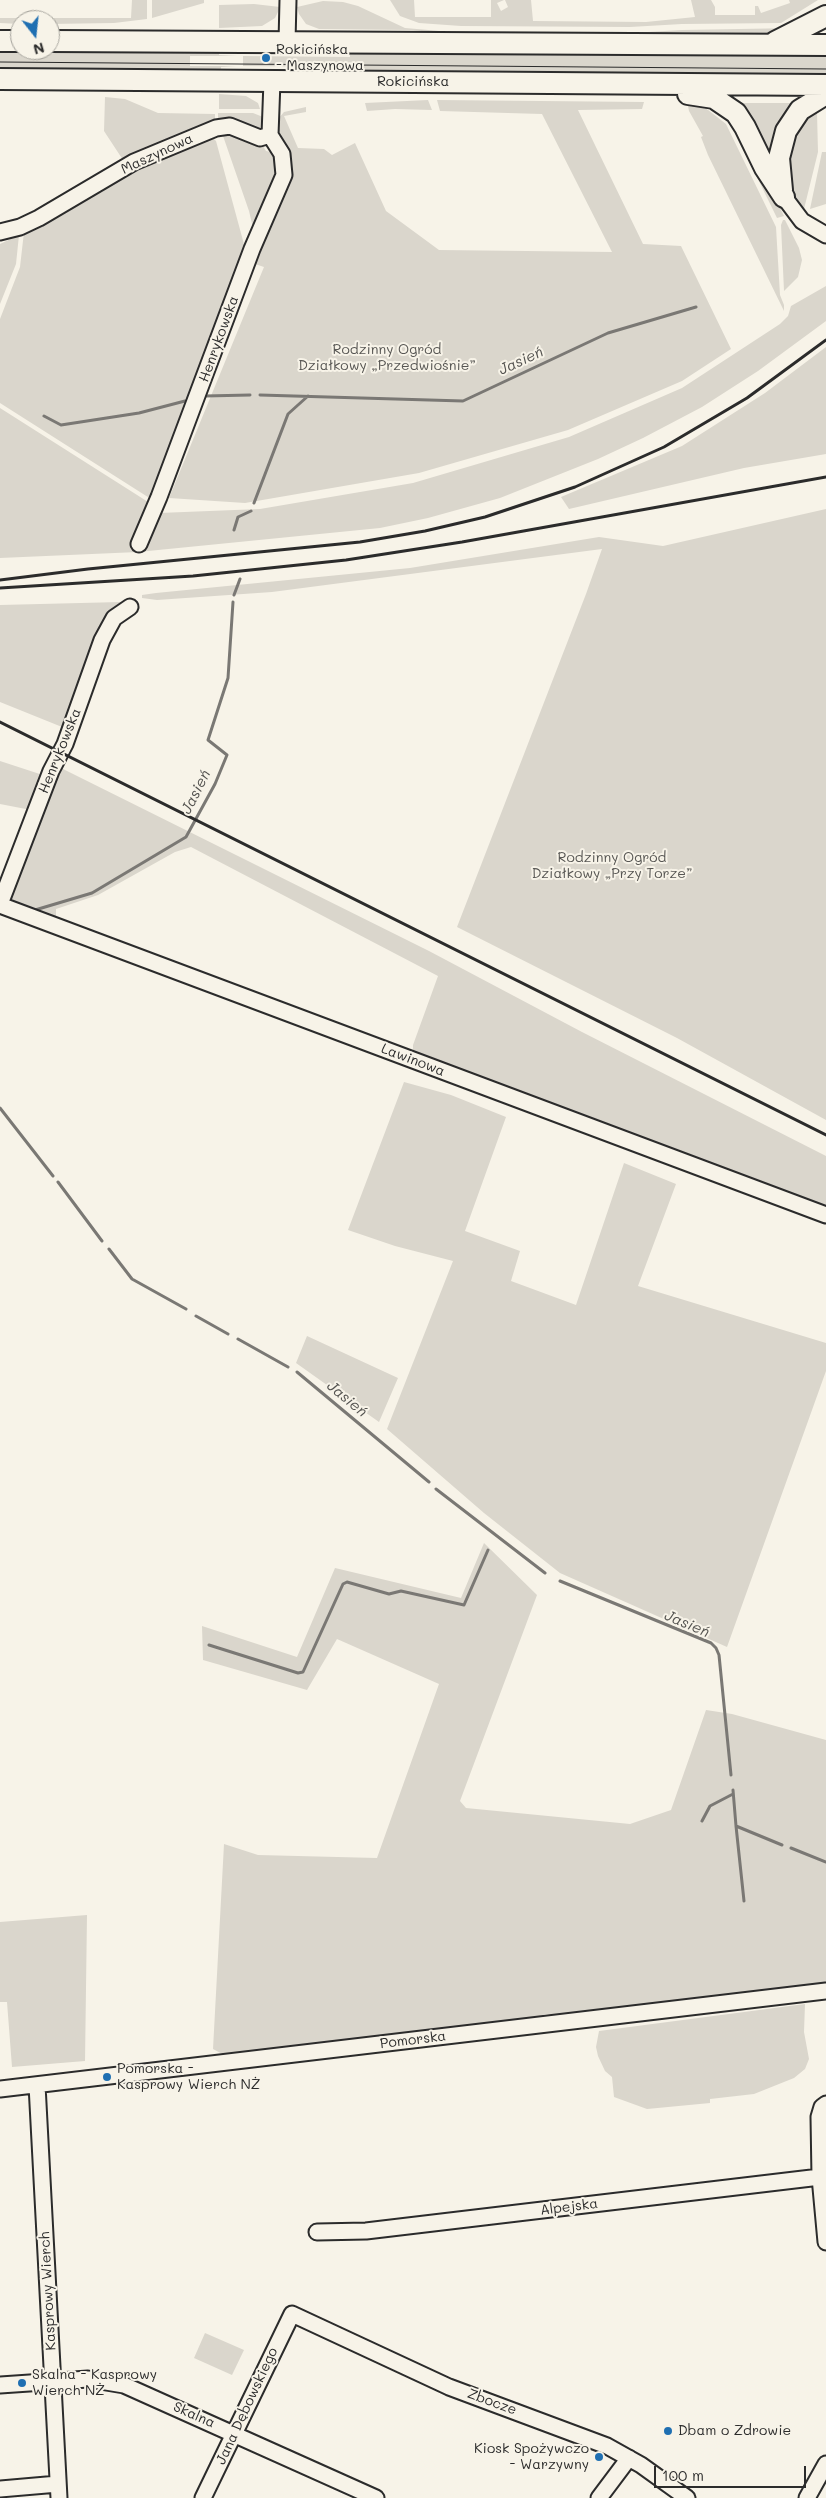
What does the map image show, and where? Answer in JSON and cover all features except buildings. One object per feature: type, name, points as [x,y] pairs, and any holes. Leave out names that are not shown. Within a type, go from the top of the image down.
[{"type":"main road","points":[[769,45],[802,30],[826,16]]},
{"type":"main road","points":[[60,41],[826,45]]},
{"type":"main road","name":"Rokicińska","points":[[0,79],[826,85]]},
{"type":"main road","points":[[563,83],[601,94],[696,94],[721,101],[740,118],[765,168],[784,197]]},
{"type":"main road","points":[[784,197],[779,166],[783,139],[789,125],[800,110],[826,94]]},
{"type":"street","points":[[287,42],[288,0]]},
{"type":"street","points":[[270,135],[272,81]]},
{"type":"street","name":"Maszynowa","points":[[0,232],[20,227],[39,218],[134,162],[216,128],[230,126],[260,138],[270,135]]},
{"type":"street","name":"Henrykowska","points":[[139,544],[159,497],[252,249],[284,175],[282,154],[270,135]]},
{"type":"street","points":[[784,197],[802,221],[826,235]]},
{"type":"street","name":"Henrykowska","points":[[0,904],[51,771],[65,744],[102,640],[114,618],[130,607]]},
{"type":"street","name":"Lawinowa","points":[[0,904],[826,1215]]},
{"type":"street","name":"Pomorska","points":[[0,2089],[826,1991]]},
{"type":"street","name":"Kasprowy Wierch","points":[[37,2085],[58,2491]]},
{"type":"street","points":[[826,2104],[819,2112],[820,2176],[826,2242]]},
{"type":"street","name":"Alpejska","points":[[317,2232],[366,2231],[820,2176]]},
{"type":"street","name":"Jana Dębowskiego","points":[[203,2498],[292,2314]]},
{"type":"street","name":"Zbocze","points":[[292,2314],[449,2387],[576,2433],[629,2458],[687,2498]]},
{"type":"street","name":"Skalna","points":[[0,2385],[88,2379],[124,2385],[376,2498]]},
{"type":"street","points":[[600,2498],[629,2458]]},
{"type":"street","points":[[807,2498],[826,2464]]},
{"type":"street","points":[[0,2489],[58,2491]]},
{"type":"green space","points":[[132,0],[147,0],[147,19],[114,23],[60,24],[60,18],[131,18]]},
{"type":"green space","points":[[152,0],[204,0],[204,3],[152,18]]},
{"type":"green space","points":[[390,0],[414,0],[415,17],[491,17],[491,0],[504,0],[497,3],[501,11],[508,7],[505,0],[531,0],[533,21],[646,22],[695,17],[691,0],[711,0],[715,7],[715,15],[755,15],[755,6],[758,6],[761,13],[790,3],[789,0],[818,0],[781,23],[682,24],[630,27],[461,26],[419,23],[400,16]]},
{"type":"green space","points":[[323,1],[343,2],[358,6],[405,28],[464,33],[630,33],[796,28],[769,33],[682,32],[635,35],[449,34],[412,30],[319,29],[306,24],[299,14],[297,7]]},
{"type":"green space","points":[[254,4],[280,7],[275,18],[262,26],[219,28],[219,5]]},
{"type":"green space","points":[[0,18],[10,18],[10,24],[0,23]]},
{"type":"green space","points":[[0,49],[10,49],[10,60],[60,60],[60,49],[219,49],[219,55],[237,56],[190,56],[190,66],[236,66],[221,67],[221,72],[0,71]]},
{"type":"green space","points":[[350,51],[826,54],[826,77],[350,73],[350,67],[243,66],[243,56],[350,57]]},
{"type":"green space","points":[[219,94],[246,96],[258,103],[260,109],[219,109]]},
{"type":"green space","points":[[105,97],[125,99],[158,113],[215,114],[215,124],[123,160],[104,131]]},
{"type":"green space","points":[[428,100],[432,110],[395,109],[367,111],[365,103]]},
{"type":"green space","name":"Rodzinny Ogród Działkowy „Przedwiośnie”","points":[[437,100],[644,102],[642,109],[578,110],[643,244],[681,246],[731,349],[682,381],[568,430],[419,473],[245,503],[169,498],[264,267],[252,263],[289,159],[276,127],[278,119],[284,112],[306,107],[306,112],[284,116],[298,148],[324,149],[332,155],[355,143],[386,211],[439,250],[612,252],[542,114],[440,111]]},
{"type":"green space","points":[[687,101],[703,106],[726,124],[776,227],[780,295],[784,311],[708,155],[701,137],[703,136],[689,111]]},
{"type":"green space","points":[[736,103],[800,103],[774,173]]},
{"type":"green space","points":[[812,108],[817,113],[818,152],[804,209],[791,189],[788,143]]},
{"type":"green space","points":[[218,113],[253,113],[263,117],[264,129],[260,131],[218,124]]},
{"type":"green space","points":[[730,122],[739,126],[784,216],[777,218]]},
{"type":"green space","points":[[225,129],[260,141],[266,151],[275,153],[280,170],[254,232],[249,211],[222,133]]},
{"type":"green space","points":[[211,136],[216,141],[245,248],[232,277],[155,497],[151,499],[0,403],[0,319],[20,267],[24,232],[132,168]]},
{"type":"green space","points":[[822,152],[826,152],[826,204],[810,209]]},
{"type":"green space","points":[[783,220],[785,220],[799,248],[802,260],[798,277],[784,291],[781,225]]},
{"type":"green space","points":[[19,235],[16,264],[0,304],[0,244]]},
{"type":"green space","points":[[826,286],[826,321],[758,371],[702,407],[643,438],[598,459],[500,498],[428,518],[380,528],[138,552],[0,558],[0,408],[156,507],[159,513],[260,509],[413,483],[569,437],[682,388],[780,324],[788,316],[791,306]]},
{"type":"green space","points":[[826,347],[826,454],[744,468],[569,509],[561,497],[682,446],[765,393]]},
{"type":"green space","name":"Rodzinny Ogród Działkowy „Przy Torze”","points":[[826,509],[826,1120],[677,1038],[457,927],[602,549],[272,592],[157,600],[142,598],[142,595],[156,593],[410,568],[599,537],[663,546]]},
{"type":"green space","points":[[121,602],[116,609],[67,729],[0,702],[0,605]]},
{"type":"green space","points":[[0,761],[52,778],[57,766],[429,951],[582,1032],[826,1156],[826,1211],[413,1055],[413,1045],[438,976],[191,847],[175,852],[98,895],[56,909],[56,921],[12,902],[9,898],[31,810],[0,804]]},
{"type":"green space","points":[[404,1082],[451,1095],[506,1117],[465,1231],[520,1251],[511,1281],[576,1305],[624,1163],[676,1184],[638,1286],[826,1343],[826,1371],[727,1647],[560,1573],[484,1513],[387,1429],[453,1261],[395,1246],[348,1230]]},
{"type":"green space","points":[[307,1336],[398,1378],[379,1422],[296,1363]]},
{"type":"green space","points":[[484,1543],[537,1595],[460,1801],[466,1808],[630,1824],[671,1810],[706,1710],[732,1714],[826,1740],[826,1986],[590,2015],[545,2014],[528,2021],[226,2056],[213,2049],[224,1844],[258,1855],[377,1858],[439,1684],[337,1639],[307,1690],[203,1660],[202,1626],[297,1657],[335,1568],[461,1598]]},
{"type":"green space","points":[[87,1915],[85,2061],[12,2067],[7,2002],[0,2002],[0,1922]]},
{"type":"green space","points":[[805,2004],[804,2032],[809,2059],[805,2069],[794,2078],[754,2094],[710,2099],[710,2103],[647,2109],[614,2097],[612,2077],[605,2071],[598,2056],[596,2047],[599,2031]]},
{"type":"green space","points":[[205,2333],[244,2350],[232,2375],[194,2358]]},
{"type":"waterway","name":"Jasień","points":[[260,395],[463,401],[608,333],[696,307]]},
{"type":"waterway","points":[[205,396],[250,395]]},
{"type":"waterway","points":[[254,503],[288,414],[308,396]]},
{"type":"waterway","points":[[44,416],[61,425],[139,413],[185,401]]},
{"type":"waterway","points":[[234,530],[238,517],[251,511]]},
{"type":"waterway","points":[[234,595],[240,579]]},
{"type":"waterway","name":"Jasień","points":[[35,910],[92,893],[186,837],[215,784],[227,755],[208,740],[228,678],[233,602]]},
{"type":"waterway","name":"Jasień","points":[[0,1108],[53,1176]]},
{"type":"waterway","name":"Jasień","points":[[58,1182],[102,1241]]},
{"type":"waterway","name":"Jasień","points":[[109,1249],[132,1279],[186,1309]]},
{"type":"waterway","name":"Jasień","points":[[196,1316],[228,1334]]},
{"type":"waterway","name":"Jasień","points":[[238,1339],[288,1367]]},
{"type":"waterway","name":"Jasień","points":[[297,1372],[429,1482]]},
{"type":"waterway","name":"Jasień","points":[[436,1489],[545,1573]]},
{"type":"waterway","points":[[209,1645],[298,1673],[303,1672],[343,1584],[347,1582],[389,1594],[401,1591],[464,1605],[488,1550]]},
{"type":"waterway","name":"Jasień","points":[[560,1581],[711,1643],[716,1648],[719,1655],[731,1775]]},
{"type":"waterway","name":"Jasień","points":[[733,1790],[736,1826],[782,1845]]},
{"type":"waterway","points":[[702,1821],[710,1806],[733,1794]]},
{"type":"waterway","points":[[736,1826],[744,1901]]},
{"type":"waterway","name":"Jasień","points":[[791,1848],[826,1862]]},
{"type":"tram line","points":[[0,62],[826,69]]},
{"type":"railway","points":[[0,580],[88,569],[360,542],[425,531],[485,517],[575,487],[664,447],[747,398],[826,340]]},
{"type":"railway","points":[[0,588],[193,576],[346,560],[462,542],[826,477]]},
{"type":"railway","points":[[0,722],[826,1135]]},
{"type":"place","name":"Rokicińska - Maszynowa","points":[[266,58]]},
{"type":"place","name":"Pomorska - Kasprowy Wierch NŻ","points":[[107,2077]]},
{"type":"place","name":"Skalna - Kasprowy Wierch NŻ","points":[[22,2383]]},
{"type":"place","name":"Dbam o Zdrowie","points":[[668,2431]]},
{"type":"place","name":"Kiosk Spożywczo - Warzywny","points":[[599,2457]]}]
